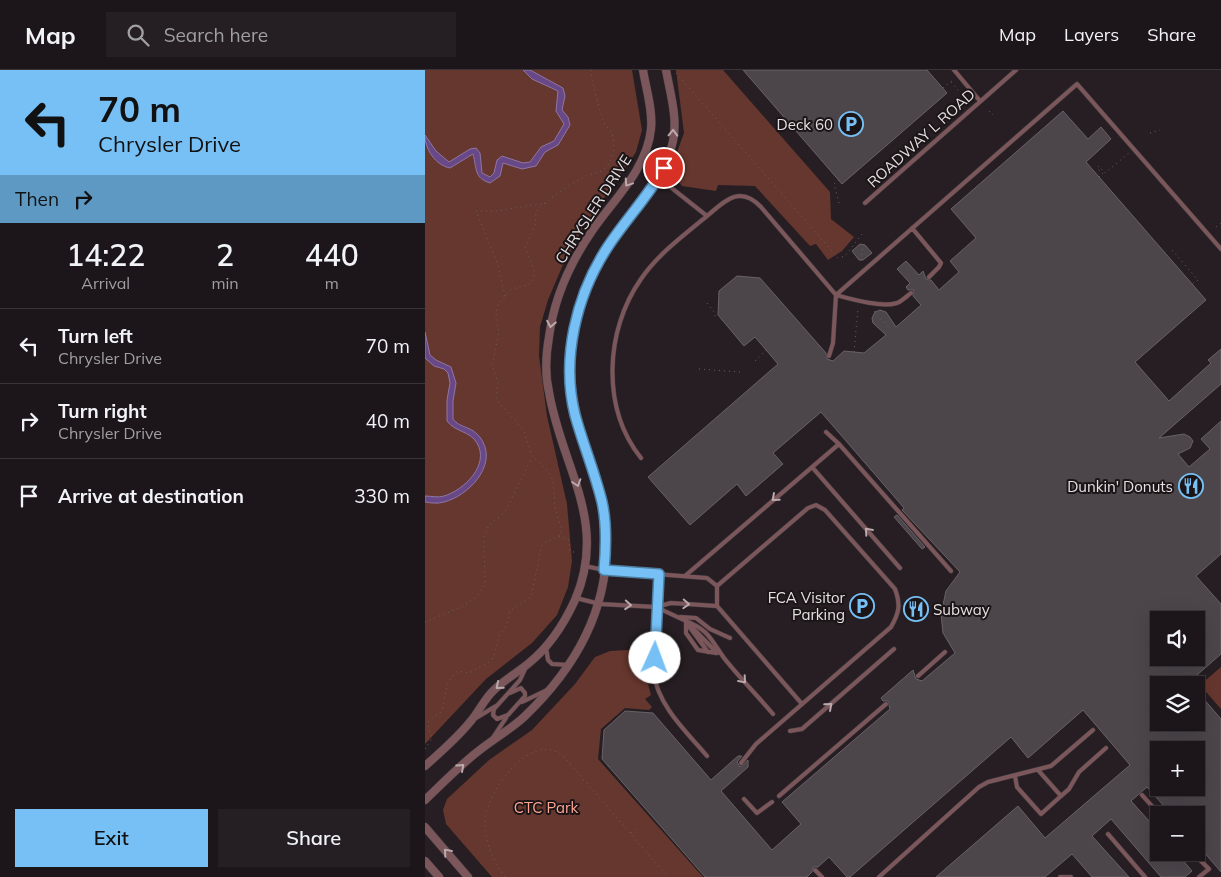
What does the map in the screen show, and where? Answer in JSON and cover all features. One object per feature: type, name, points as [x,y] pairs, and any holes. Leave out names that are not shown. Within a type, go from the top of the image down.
[{"type":"street","name":"CHRYSLER DRIVE","points":[[425,766],[472,720],[494,690],[527,665],[546,647],[565,620],[576,598],[587,550],[583,504],[549,392],[549,338],[558,298],[573,262],[594,229],[627,185],[646,151],[651,129],[651,112],[643,70]]},
{"type":"street","points":[[425,800],[491,742],[523,718],[552,688],[583,644],[600,604],[606,539],[602,504],[575,414],[570,382],[571,350],[579,308],[590,278],[607,248],[659,178],[674,140],[673,114],[666,70]]},
{"type":"street","points":[[425,828],[468,877]]},
{"type":"street","points":[[425,861],[439,877]]},
{"type":"lane","points":[[953,70],[980,101]]},
{"type":"lane","name":"ROADWAY L ROAD","points":[[865,203],[1016,70]]},
{"type":"lane","points":[[829,356],[833,343],[836,295],[944,198],[1077,84],[1221,249]]},
{"type":"lane","points":[[659,178],[707,216]]},
{"type":"lane","points":[[641,458],[625,432],[615,399],[613,362],[618,329],[627,304],[647,270],[707,216],[734,196],[747,197],[753,200],[836,295],[859,301],[892,304],[900,302],[911,293]]},
{"type":"lane","points":[[912,228],[941,263],[939,268],[929,277]]},
{"type":"lane","points":[[826,432],[839,444],[951,572]]},
{"type":"lane","points":[[685,576],[839,444]]},
{"type":"lane","points":[[812,466],[900,568]]},
{"type":"lane","points":[[741,763],[756,744],[891,627],[899,614],[899,600],[895,589],[825,510],[816,505],[808,508],[717,586],[717,606],[802,704]]},
{"type":"lane","points":[[584,566],[604,570],[707,578],[717,586]]},
{"type":"lane","points":[[659,574],[653,672],[658,692],[671,714],[707,756]]},
{"type":"lane","points":[[576,598],[600,604],[656,607],[671,603],[717,606]]},
{"type":"lane","points":[[656,607],[703,630],[773,714]]},
{"type":"lane","points":[[677,617],[696,618],[709,629],[731,638]]},
{"type":"lane","points":[[686,621],[689,638],[698,650],[717,653]]},
{"type":"lane","points":[[686,621],[717,653],[723,656]]},
{"type":"lane","points":[[546,647],[550,662],[554,665],[569,665]]},
{"type":"lane","points":[[790,731],[802,729],[894,649]]},
{"type":"lane","points":[[918,676],[945,652]]},
{"type":"lane","points":[[510,693],[520,680],[527,665]]},
{"type":"lane","points":[[472,720],[498,704],[517,688],[523,690],[525,696],[498,728],[491,742]]},
{"type":"lane","points":[[520,703],[537,693],[552,688]]},
{"type":"lane","points":[[498,704],[493,712],[495,718],[500,719],[508,715]]},
{"type":"lane","points":[[779,796],[886,704]]},
{"type":"lane","points":[[879,877],[979,787],[988,782],[1038,770],[1057,762],[1093,730]]},
{"type":"lane","points":[[1015,776],[1017,787],[1041,814],[1069,789],[1079,772],[1106,748]]},
{"type":"lane","points":[[1038,770],[1061,796]]},
{"type":"lane","points":[[1142,795],[1152,806]]},
{"type":"lane","points":[[744,799],[757,813],[772,802]]},
{"type":"lane","points":[[1108,834],[1145,877]]},
{"type":"lane","points":[[1199,877],[1209,869],[1201,861]]},
{"type":"lane","points":[[815,870],[822,877]]},
{"type":"lane","points":[[1060,877],[1071,877]]},
{"type":"path","points":[[425,749],[432,738],[428,728],[429,720],[441,712],[444,704],[443,694],[454,674],[459,671],[469,673],[494,657],[499,636],[506,626],[510,611],[531,597],[542,544],[559,536],[561,530],[555,508],[553,480],[546,469],[532,456],[523,429],[495,399],[498,382],[492,364],[499,332],[495,315],[497,304],[512,289],[528,285],[534,279],[534,269],[525,252],[525,245],[535,226],[536,212],[584,177],[603,169],[612,153],[613,134],[605,124],[600,110],[598,97],[591,83],[591,70]]},
{"type":"path","points":[[676,74],[838,258],[845,256],[863,233]]},
{"type":"path","points":[[943,88],[954,79]]},
{"type":"path","points":[[951,82],[967,100]]},
{"type":"path","points":[[989,112],[993,115]]},
{"type":"path","points":[[1150,133],[1159,130]]},
{"type":"path","points":[[1099,177],[1103,174],[1097,168],[1099,166],[1105,172],[1129,153]]},
{"type":"path","points":[[839,180],[834,184],[839,203]]},
{"type":"path","points":[[505,296],[498,265],[476,211],[497,211],[547,203]]},
{"type":"path","points":[[1216,227],[1221,223]]},
{"type":"path","points":[[861,260],[863,244]]},
{"type":"path","points":[[1172,250],[1198,280],[1192,284]]},
{"type":"path","points":[[707,303],[715,313],[715,319]]},
{"type":"path","points":[[854,352],[858,307]]},
{"type":"path","points":[[873,310],[890,329]]},
{"type":"path","points":[[755,361],[766,350]]},
{"type":"path","points":[[699,369],[740,372]]},
{"type":"path","points":[[425,622],[461,607],[477,597],[485,584],[484,537],[489,525],[505,512],[532,456]]},
{"type":"path","points":[[559,536],[569,540],[570,551],[577,553]]},
{"type":"path","points":[[505,877],[496,864],[488,843],[485,825],[488,806],[497,786],[510,770],[540,750],[552,750],[564,757],[668,877]]},
{"type":"path","points":[[631,834],[637,828]]},
{"type":"green space","points":[[425,70],[632,70],[642,130],[636,152],[582,230],[562,267],[548,300],[540,327],[539,356],[547,416],[567,504],[572,561],[568,587],[557,615],[532,643],[486,679],[425,744]]},
{"type":"green space","points":[[676,70],[723,70],[830,192],[831,219],[854,237],[842,251],[828,260],[816,244],[810,246],[755,186],[718,185],[716,191],[682,186],[670,171],[684,133]]},
{"type":"green space","name":"CTC Park","points":[[645,649],[647,680],[651,695],[645,699],[652,707],[649,710],[625,708],[601,729],[598,759],[703,877],[492,877],[446,824],[443,810],[447,799],[489,760],[532,730],[575,684],[595,657],[610,651]]},
{"type":"green space","points":[[1221,667],[1221,709],[1205,691],[1205,681]]},
{"type":"shaded area","points":[[523,70],[530,70],[563,88],[565,96],[562,110],[568,117],[570,125],[558,145],[545,152],[536,166],[522,169],[503,163],[500,176],[490,183],[479,176],[473,154],[450,168],[435,160],[427,146],[425,135],[436,151],[449,162],[470,149],[476,148],[480,153],[482,173],[490,177],[494,173],[497,160],[502,156],[523,163],[530,162],[541,147],[554,141],[564,124],[556,111],[558,91],[532,79]]},
{"type":"shaded area","points":[[425,332],[430,355],[451,367],[456,383],[453,419],[476,433],[483,442],[486,452],[483,470],[470,487],[453,499],[439,503],[425,502],[425,496],[442,497],[452,493],[467,482],[478,468],[480,451],[474,439],[450,425],[447,421],[447,400],[450,383],[448,373],[444,369],[434,366],[425,358]]},
{"type":"building","name":"Deck 60","points":[[743,70],[927,70],[947,93],[842,184]]},
{"type":"building","points":[[1063,111],[1088,139],[1101,127],[1111,139],[1086,162],[1206,300],[1135,362],[1169,401],[1211,363],[1208,360],[1221,349],[1221,384],[1159,438],[1184,434],[1190,437],[1193,441],[1190,448],[1178,454],[1189,467],[1210,449],[1201,439],[1221,421],[1221,554],[1196,576],[1221,604],[1221,654],[1196,676],[1150,676],[1150,731],[1205,731],[1205,700],[1221,719],[1221,872],[1205,853],[1205,806],[1164,806],[1155,796],[1205,796],[1205,741],[1150,741],[1150,790],[1147,787],[1131,801],[1150,822],[1150,861],[1184,861],[1192,871],[1185,877],[1161,877],[1111,819],[1092,836],[1129,877],[1092,877],[1072,854],[1045,877],[936,877],[1018,806],[1045,838],[1130,765],[1083,710],[1028,758],[1011,737],[850,877],[847,877],[829,857],[818,867],[813,867],[812,872],[807,877],[705,877],[602,759],[604,730],[625,711],[653,713],[711,780],[738,756],[742,756],[737,762],[740,767],[748,760],[748,767],[721,791],[772,850],[801,824],[782,802],[890,709],[888,701],[883,701],[881,698],[913,670],[916,679],[922,681],[955,653],[943,633],[941,614],[946,591],[960,572],[902,510],[904,508],[821,412],[773,453],[783,464],[746,496],[737,484],[690,525],[648,477],[778,364],[755,337],[744,346],[718,315],[719,291],[737,276],[760,278],[826,353],[827,359],[833,361],[844,351],[864,353],[886,335],[873,323],[872,318],[875,312],[880,310],[886,312],[896,327],[921,305],[913,296],[914,290],[908,290],[906,287],[910,283],[897,269],[906,261],[919,275],[923,271],[926,279],[931,280],[939,290],[959,272],[950,261],[976,238],[951,209]]},
{"type":"building","points":[[860,244],[865,245],[872,253],[863,260],[859,260],[852,251]]},
{"type":"building","points":[[897,515],[925,547],[922,549],[894,517]]},
{"type":"place","name":"Deck 60","points":[[851,124]]},
{"type":"place","name":"Dunkin' Donuts","points":[[1191,486]]},
{"type":"place","name":"FCA Visitor Parking","points":[[862,606]]},
{"type":"place","name":"Subway","points":[[916,609]]},
{"type":"route","points":[[655,658],[659,574],[604,570],[606,539],[602,504],[575,414],[570,382],[571,350],[579,308],[590,278],[607,248],[651,190],[664,168]]}]
